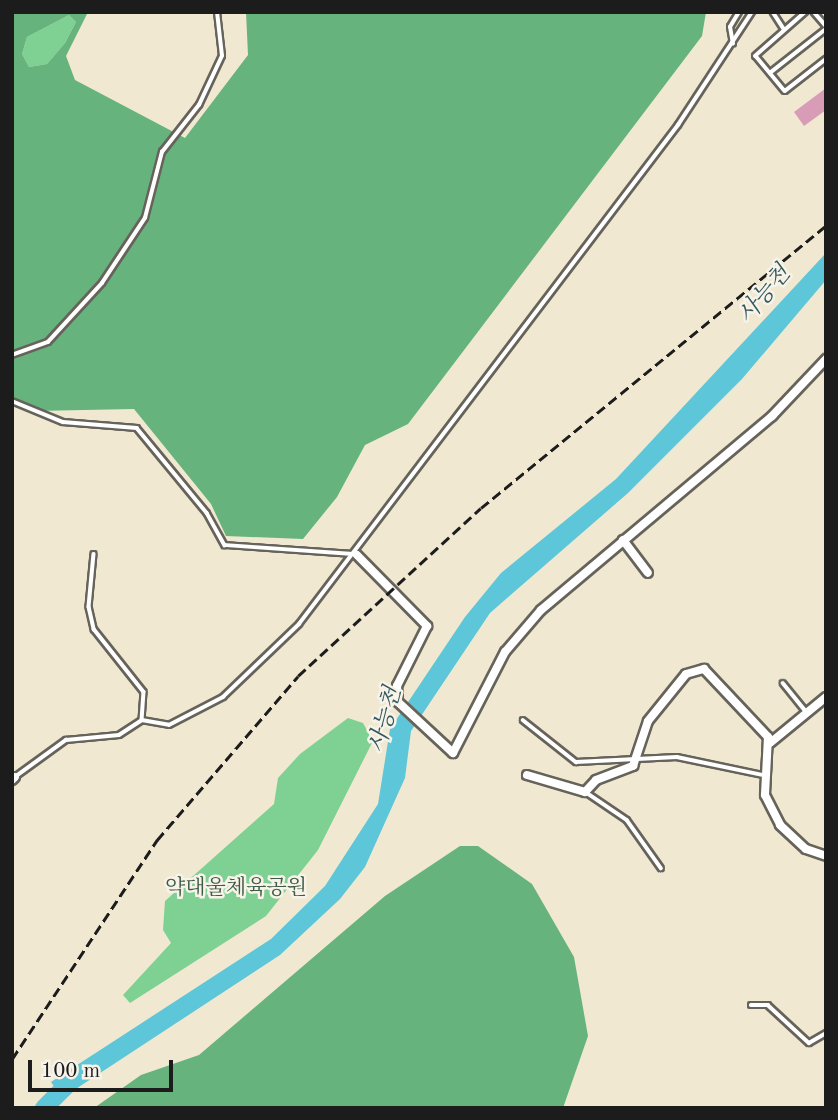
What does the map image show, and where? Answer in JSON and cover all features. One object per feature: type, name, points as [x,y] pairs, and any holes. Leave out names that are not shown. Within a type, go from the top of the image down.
[{"type":"street","points":[[357,555],[427,626],[397,686],[398,702],[453,753],[514,639],[623,540],[772,416],[826,359]]},
{"type":"street","points":[[623,540],[648,573]]},
{"type":"street","points":[[527,775],[585,792],[642,756],[648,721],[697,668],[709,672],[771,743]]},
{"type":"street","points":[[825,858],[780,825],[763,775],[771,743],[826,696]]},
{"type":"lane","points":[[12,355],[48,342],[102,283],[145,218],[162,152],[199,105],[222,56],[217,12]]},
{"type":"lane","points":[[733,44],[730,27],[739,12]]},
{"type":"lane","points":[[13,778],[66,740],[119,735],[142,720],[169,725],[223,697],[299,624],[357,555],[733,44],[752,12]]},
{"type":"lane","points":[[774,12],[784,29]]},
{"type":"lane","points":[[806,12],[757,51],[785,91],[826,59]]},
{"type":"lane","points":[[770,73],[826,27],[814,12]]},
{"type":"lane","points":[[12,401],[63,422],[137,428],[207,513],[225,545],[357,555]]},
{"type":"lane","points":[[94,554],[89,607],[94,629],[144,692],[142,720]]},
{"type":"lane","points":[[783,682],[807,713]]},
{"type":"lane","points":[[523,720],[576,762],[642,756],[763,775]]},
{"type":"lane","points":[[585,792],[626,820],[661,868]]},
{"type":"lane","points":[[751,1006],[768,1004],[809,1043],[826,1033]]},
{"type":"green space","points":[[12,12],[88,12],[66,56],[75,80],[185,138],[248,55],[246,12],[706,12],[702,36],[408,424],[365,445],[337,497],[303,539],[226,536],[211,504],[134,409],[34,411],[12,397]],"holes":[[[69,15],[76,22],[65,43],[47,64],[29,67],[22,54],[27,37]]]},
{"type":"green space","points":[[69,15],[76,22],[65,43],[47,64],[29,67],[22,54],[27,37]]},
{"type":"green space","name":"약대울체육공원","points":[[348,718],[363,723],[373,741],[318,850],[266,916],[130,1003],[123,995],[171,943],[163,930],[165,901],[274,804],[278,778],[300,754]]},
{"type":"green space","points":[[460,846],[478,846],[532,884],[574,957],[588,1036],[563,1108],[94,1108],[141,1075],[199,1055],[385,896]]},
{"type":"water","points":[[826,253],[826,280],[742,379],[628,493],[490,613],[411,731],[405,778],[365,867],[340,899],[280,955],[62,1098],[51,1082],[271,939],[325,886],[378,804],[390,729],[465,617],[501,573],[616,479]]},
{"type":"building","points":[[826,88],[826,110],[804,126],[794,112]]},
{"type":"waterway","points":[[44,1108],[74,1078]]},
{"type":"railway","points":[[12,1059],[157,840],[298,676],[481,508],[826,226]]},
{"type":"water label","name":"사능천","points":[[765,295]]},
{"type":"water label","name":"사능천","points":[[386,720]]}]
